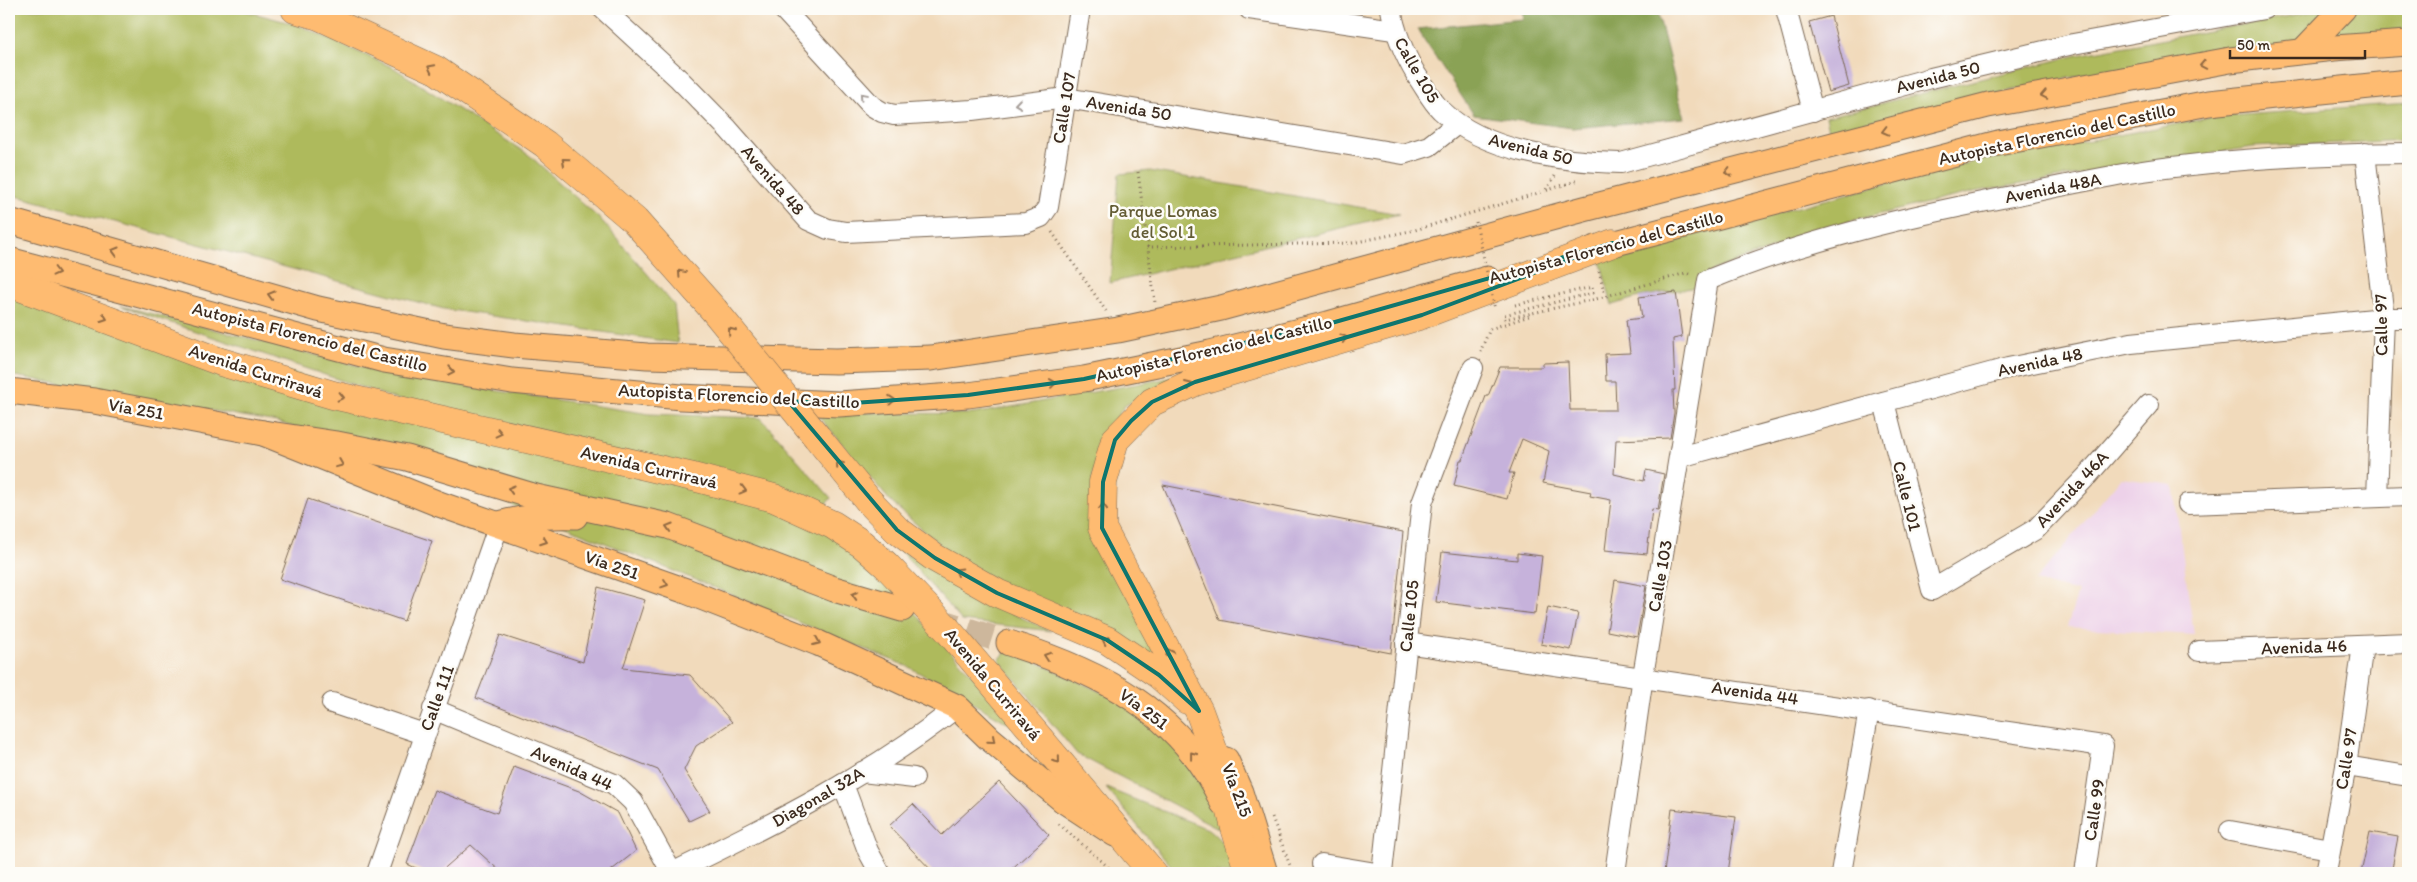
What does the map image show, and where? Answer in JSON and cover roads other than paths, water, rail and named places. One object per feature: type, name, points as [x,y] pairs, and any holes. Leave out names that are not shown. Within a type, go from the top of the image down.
[{"type":"highway","points":[[295,9],[319,16],[436,70],[545,144],[635,221],[714,310],[868,500],[896,530],[935,558],[997,594],[1107,640],[1159,675],[1199,711]]},
{"type":"highway","points":[[1250,873],[1235,828],[1220,768],[1199,711],[1102,528],[1103,482],[1115,440],[1131,421],[1152,402],[1195,382],[1422,315],[1613,244]]},
{"type":"highway","name":"Avenida Curriravá","points":[[9,283],[221,362],[333,395],[692,476],[774,498],[833,525],[862,544],[947,629],[1153,873]]},
{"type":"main road","points":[[2303,51],[2343,9]]},
{"type":"main road","name":"Autopista Florencio del Castillo","points":[[9,221],[318,309],[444,336],[514,345],[647,356],[836,361],[931,358],[1118,330],[1221,308],[1584,209],[1988,105],[2230,60],[2303,51],[2408,43]]},
{"type":"main road","name":"Autopista Florencio del Castillo","points":[[9,260],[384,360],[512,381],[681,397],[839,404],[968,395],[1084,379],[1190,357],[1328,324],[1613,244],[1998,143],[2209,103],[2408,82]]},
{"type":"main road","name":"Vía 251","points":[[9,391],[94,401],[407,458],[536,497],[668,526],[834,589],[902,609]]},
{"type":"main road","name":"Vía 251","points":[[263,433],[439,504],[686,591],[818,643],[956,706],[990,738],[1063,800],[1124,839]]},
{"type":"main road","points":[[407,458],[476,493],[499,524],[518,518],[546,515],[629,517]]},
{"type":"main road","name":"Vía 251","points":[[1009,644],[1050,656],[1096,676],[1139,702],[1163,720],[1205,770],[1218,791],[1235,828]]},
{"type":"main road","name":"Vía 215","points":[[1199,711],[1220,747],[1240,792],[1265,873]]},
{"type":"street","name":"Avenida 48","points":[[604,9],[679,79],[728,129],[808,220],[828,229],[846,232],[1026,223],[1045,212]]},
{"type":"street","name":"Avenida 50","points":[[783,9],[872,106],[882,112],[894,115],[972,110],[1066,98],[1403,154],[1429,146],[1457,124],[1474,134],[1504,146],[1590,162],[1621,163],[1931,78],[2073,44],[2264,9]]},
{"type":"street","name":"Calle 107","points":[[1045,212],[1080,9]]},
{"type":"street","points":[[1249,9],[1394,30]]},
{"type":"street","name":"Calle 105","points":[[1392,9],[1394,30],[1410,63],[1440,110],[1457,124]]},
{"type":"street","points":[[1786,9],[1813,111]]},
{"type":"street","name":"Avenida 48A","points":[[1708,280],[1752,262],[1847,232],[1965,205],[2120,175],[2252,159],[2365,153],[2408,153]]},
{"type":"street","name":"Calle 97","points":[[2365,153],[2384,318],[2377,498]]},
{"type":"street","name":"Calle 103","points":[[1615,873],[1643,676],[1708,280]]},
{"type":"street","name":"Avenida 48","points":[[1680,457],[2008,368],[2131,344],[2384,318],[2408,318]]},
{"type":"street","name":"Calle 105","points":[[1382,873],[1422,503],[1473,368]]},
{"type":"street","name":"Calle 101","points":[[1884,402],[1932,590]]},
{"type":"street","name":"Avenida 46A","points":[[1932,590],[2036,529],[2088,475],[2149,405]]},
{"type":"street","points":[[2188,504],[2408,496]]},
{"type":"street","name":"Calle 111","points":[[377,873],[424,734],[499,524]]},
{"type":"street","name":"Avenida 44","points":[[1406,643],[1643,676],[2103,746]]},
{"type":"street","name":"Avenida 46","points":[[2199,651],[2408,643]]},
{"type":"street","name":"Calle 97","points":[[2326,873],[2346,766],[2363,645]]},
{"type":"street","points":[[332,703],[424,734]]},
{"type":"street","name":"Diagonal 32A","points":[[672,873],[781,820],[843,784],[931,727],[956,706]]},
{"type":"street","name":"Avenida 44","points":[[433,709],[614,784],[632,802],[672,873]]},
{"type":"street","points":[[1840,873],[1869,710]]},
{"type":"street","name":"Calle 99","points":[[2085,873],[2103,746]]},
{"type":"street","points":[[2346,766],[2408,776]]},
{"type":"street","points":[[862,772],[914,778]]},
{"type":"street","points":[[843,784],[868,852],[880,873]]},
{"type":"street","points":[[2230,831],[2330,848]]},
{"type":"street","points":[[1322,864],[1376,873]]},
{"type":"tunnel","points":[[933,619],[1009,643]]},
{"type":"park label","name":"Parque Lomas del Sol 1","points":[[1163,221]]}]
